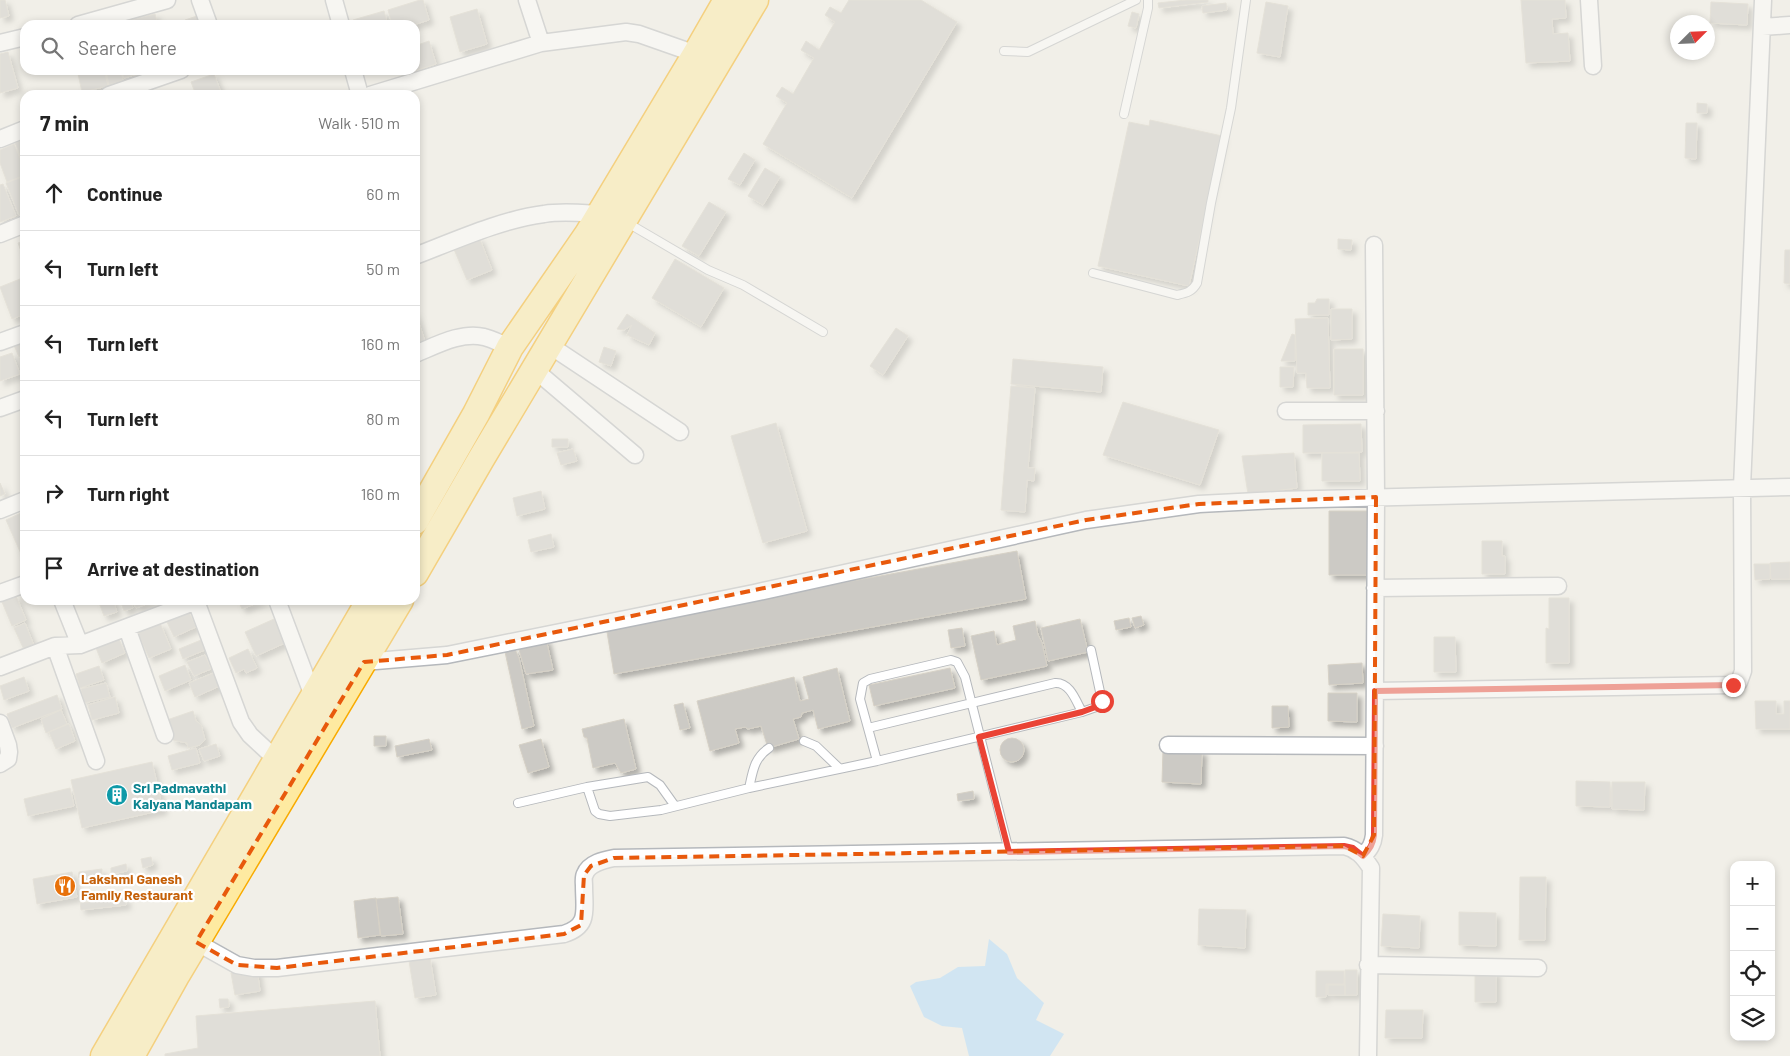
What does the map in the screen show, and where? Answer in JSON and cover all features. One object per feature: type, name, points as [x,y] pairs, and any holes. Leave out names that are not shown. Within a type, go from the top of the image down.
[{"type":"highway","points":[[420,508],[476,414],[510,347],[588,234],[696,54],[726,0]]},
{"type":"highway","points":[[420,566],[549,345],[756,0]]},
{"type":"highway","points":[[104,1056],[367,605]]},
{"type":"highway","points":[[130,1056],[397,605]]},
{"type":"street","points":[[96,20],[167,0]]},
{"type":"street","points":[[200,0],[207,20]]},
{"type":"street","points":[[334,0],[340,20]]},
{"type":"street","points":[[527,0],[541,43]]},
{"type":"street","points":[[1590,0],[1593,66]]},
{"type":"street","points":[[1375,691],[1733,685],[1739,682],[1743,671],[1742,487],[1763,0]]},
{"type":"street","points":[[1762,27],[1790,25]]},
{"type":"street","points":[[386,90],[541,43],[626,32],[639,34],[696,54]]},
{"type":"street","points":[[0,43],[20,38]]},
{"type":"street","points":[[125,90],[166,75]]},
{"type":"street","points":[[354,75],[359,90]]},
{"type":"street","points":[[0,139],[20,131]]},
{"type":"street","points":[[420,254],[473,234],[528,217],[561,212],[599,214]]},
{"type":"street","points":[[0,234],[20,226]]},
{"type":"street","points":[[1363,856],[1373,843],[1375,746],[1376,411],[1374,245]]},
{"type":"street","points":[[0,342],[20,335]]},
{"type":"street","points":[[420,352],[458,338],[470,336],[483,336],[510,347]]},
{"type":"street","points":[[549,345],[680,432]]},
{"type":"street","points":[[535,370],[635,455]]},
{"type":"street","points":[[0,408],[20,401]]},
{"type":"street","points":[[1286,411],[1376,411]]},
{"type":"street","points":[[364,662],[456,653],[754,593],[1086,520],[1199,504],[1376,497],[1790,487]]},
{"type":"street","points":[[0,510],[20,505]]},
{"type":"street","points":[[0,593],[20,586]]},
{"type":"street","points":[[1376,588],[1558,586]]},
{"type":"street","points":[[64,605],[80,645]]},
{"type":"street","points":[[0,667],[55,646],[80,645],[187,605]]},
{"type":"street","points":[[199,605],[242,722],[250,735],[277,760]]},
{"type":"street","points":[[279,605],[313,696]]},
{"type":"street","points":[[127,628],[165,735]]},
{"type":"street","points":[[55,646],[96,761]]},
{"type":"street","points":[[0,723],[9,752],[8,759],[0,764]]},
{"type":"street","points":[[1168,744],[1375,746]]},
{"type":"street","points":[[196,942],[237,965],[254,968],[278,968],[564,934],[575,931],[581,925],[584,915],[584,875],[591,866],[600,861],[614,858],[1344,846],[1353,848],[1363,856],[1370,868],[1368,1056]]},
{"type":"street","points":[[1368,965],[1538,968]]},
{"type":"lane","points":[[1124,114],[1148,8],[1148,0]]},
{"type":"lane","points":[[1093,273],[1177,295],[1185,294],[1194,289],[1197,283],[1211,203],[1231,108],[1246,0]]},
{"type":"lane","points":[[1004,51],[1028,52],[1133,1]]},
{"type":"lane","points":[[624,221],[708,270],[743,285],[823,332]]},
{"type":"lane","points":[[587,787],[595,811],[604,816],[661,810],[1082,712],[1098,706],[1102,701],[1091,650]]},
{"type":"lane","points":[[877,761],[860,699],[863,683],[870,679],[951,660],[958,662],[965,677],[1009,852]]},
{"type":"lane","points":[[868,728],[1059,683],[1067,686],[1082,712]]},
{"type":"lane","points":[[804,741],[816,746],[839,768]]},
{"type":"lane","points":[[749,788],[757,759],[769,748]]},
{"type":"lane","points":[[518,803],[587,787],[648,777],[660,785],[675,806]]},
{"type":"highlighted area","points":[[1376,497],[1374,835],[1363,856],[1344,846],[614,858],[591,866],[584,875],[581,925],[564,934],[277,968],[237,965],[196,942],[364,662],[447,655],[1086,520],[1199,504]]},
{"type":"water","points":[[989,939],[1007,954],[1017,978],[1044,1003],[1036,1020],[1064,1034],[1050,1056],[969,1056],[962,1028],[942,1026],[924,1017],[910,986],[916,982],[940,978],[958,967],[985,966]]},
{"type":"building","points":[[0,0],[5,0],[9,16],[0,18]]},
{"type":"building","points":[[423,0],[429,20],[420,23],[420,20],[391,20],[388,10]]},
{"type":"building","points":[[849,0],[921,0],[957,22],[852,198],[763,144],[787,103],[776,96],[782,87],[793,94],[814,58],[801,50],[806,41],[819,50],[835,22],[825,15],[830,7],[841,13]]},
{"type":"building","points":[[1208,0],[1208,2],[1159,8],[1158,3]]},
{"type":"building","points":[[1521,0],[1565,0],[1566,18],[1552,19],[1553,34],[1568,33],[1570,61],[1526,63]]},
{"type":"building","points":[[1266,2],[1288,6],[1280,57],[1257,53]]},
{"type":"building","points":[[1711,2],[1748,4],[1747,25],[1715,23],[1715,15],[1710,15]]},
{"type":"building","points":[[1226,3],[1227,10],[1203,13],[1202,6]]},
{"type":"building","points":[[477,9],[487,44],[460,52],[450,17]]},
{"type":"building","points":[[384,11],[387,20],[353,20]]},
{"type":"building","points":[[1132,12],[1139,14],[1136,28],[1128,26]]},
{"type":"building","points":[[155,14],[157,20],[130,20]]},
{"type":"building","points":[[200,15],[202,20],[185,20]]},
{"type":"building","points":[[429,41],[436,64],[420,69],[420,44]]},
{"type":"building","points":[[8,52],[18,88],[0,93],[0,54]]},
{"type":"building","points":[[78,75],[105,75],[108,86],[82,90]]},
{"type":"building","points":[[107,75],[122,75],[123,80],[109,85]]},
{"type":"building","points":[[123,75],[134,75],[124,78]]},
{"type":"building","points":[[214,75],[220,90],[194,90],[191,82]]},
{"type":"building","points":[[1697,103],[1707,104],[1707,113],[1697,113]]},
{"type":"building","points":[[1150,120],[1222,136],[1189,286],[1098,266],[1129,122],[1149,126]]},
{"type":"building","points":[[1686,123],[1697,123],[1696,159],[1685,158]]},
{"type":"building","points":[[20,141],[20,155],[15,143]]},
{"type":"building","points":[[14,144],[20,158],[20,177],[7,182],[0,163],[0,150]]},
{"type":"building","points":[[744,153],[755,160],[740,185],[728,179]]},
{"type":"building","points":[[765,168],[780,177],[763,205],[748,196]]},
{"type":"building","points":[[20,178],[19,215],[6,183]]},
{"type":"building","points":[[3,184],[16,216],[0,222],[0,185]]},
{"type":"building","points":[[709,202],[726,212],[699,256],[682,246]]},
{"type":"building","points":[[479,237],[492,270],[467,280],[453,247]]},
{"type":"building","points":[[1338,239],[1352,240],[1351,250],[1338,249]]},
{"type":"building","points":[[1785,250],[1790,250],[1790,284],[1784,283]]},
{"type":"building","points":[[675,259],[724,288],[701,327],[652,298]]},
{"type":"building","points":[[20,279],[20,316],[12,319],[0,287]]},
{"type":"building","points":[[1317,299],[1329,299],[1329,315],[1308,315],[1308,303],[1315,303]]},
{"type":"building","points":[[1331,309],[1352,309],[1352,339],[1331,340]]},
{"type":"building","points":[[627,314],[655,333],[649,345],[627,335],[632,325],[624,330],[617,329]]},
{"type":"building","points":[[1328,318],[1330,388],[1307,388],[1306,373],[1297,373],[1295,319]]},
{"type":"building","points":[[420,326],[425,341],[420,343]]},
{"type":"building","points":[[896,328],[908,336],[883,375],[870,366]]},
{"type":"building","points":[[1292,334],[1295,335],[1295,361],[1281,361]]},
{"type":"building","points":[[20,340],[20,357],[19,357],[13,343]]},
{"type":"building","points":[[604,347],[616,351],[611,366],[599,362]]},
{"type":"building","points":[[1334,349],[1363,349],[1363,395],[1334,395]]},
{"type":"building","points":[[12,353],[20,374],[0,381],[0,357]]},
{"type":"building","points":[[1013,359],[1103,367],[1101,392],[1011,384]]},
{"type":"building","points":[[1280,367],[1294,367],[1293,387],[1280,387]]},
{"type":"building","points":[[1011,386],[1035,388],[1028,468],[1035,468],[1034,481],[1027,480],[1025,512],[1001,510]]},
{"type":"building","points":[[1123,402],[1219,430],[1200,485],[1103,455]]},
{"type":"building","points":[[776,423],[807,531],[763,543],[731,436]]},
{"type":"building","points":[[1361,424],[1362,452],[1303,453],[1303,425]]},
{"type":"building","points":[[552,439],[568,439],[568,447],[552,447]]},
{"type":"building","points":[[573,449],[577,461],[561,465],[557,453]]},
{"type":"building","points":[[1294,453],[1297,488],[1248,494],[1242,456]]},
{"type":"building","points":[[1322,453],[1359,453],[1360,481],[1322,481]]},
{"type":"building","points":[[0,483],[5,494],[0,496]]},
{"type":"building","points":[[541,491],[545,509],[517,516],[513,498]]},
{"type":"building","points":[[1329,511],[1367,511],[1367,575],[1329,575]]},
{"type":"building","points":[[20,513],[20,552],[6,520]]},
{"type":"building","points":[[551,534],[554,547],[531,552],[528,540]]},
{"type":"building","points":[[1482,541],[1502,541],[1502,556],[1505,556],[1505,574],[1482,574]]},
{"type":"building","points":[[1017,551],[1026,599],[614,674],[606,626]]},
{"type":"building","points":[[1790,562],[1790,579],[1771,579],[1770,563]]},
{"type":"building","points":[[1754,564],[1770,564],[1770,579],[1755,580]]},
{"type":"building","points":[[16,596],[26,620],[12,626],[2,602]]},
{"type":"building","points":[[1549,598],[1569,598],[1569,663],[1546,663],[1546,628],[1549,629]]},
{"type":"building","points":[[100,605],[115,605],[117,612],[104,616]]},
{"type":"building","points":[[122,605],[132,605],[133,608],[124,611]]},
{"type":"building","points":[[240,605],[252,605],[242,609]]},
{"type":"building","points":[[189,612],[196,627],[174,637],[167,622]]},
{"type":"building","points":[[1141,616],[1144,625],[1135,628],[1132,618]]},
{"type":"building","points":[[1129,618],[1131,627],[1116,630],[1114,621]]},
{"type":"building","points":[[274,619],[285,643],[256,656],[245,632]]},
{"type":"building","points":[[1080,619],[1088,652],[1048,661],[1041,628]]},
{"type":"building","points":[[1035,621],[1047,666],[981,680],[971,636],[994,631],[997,645],[1016,640],[1013,626]]},
{"type":"building","points":[[25,623],[35,648],[25,652],[14,628]]},
{"type":"building","points":[[160,623],[171,649],[149,658],[138,633]]},
{"type":"building","points":[[962,628],[965,646],[951,648],[948,630]]},
{"type":"building","points":[[1434,637],[1455,637],[1456,672],[1434,672]]},
{"type":"building","points":[[119,639],[125,653],[102,663],[96,648]]},
{"type":"building","points":[[546,639],[553,670],[526,674],[517,643]]},
{"type":"building","points":[[201,640],[205,650],[183,659],[179,649]]},
{"type":"building","points":[[248,649],[257,668],[246,673],[244,669],[236,673],[229,658]]},
{"type":"building","points":[[515,649],[519,658],[534,726],[522,729],[505,652]]},
{"type":"building","points":[[205,655],[211,669],[194,676],[187,662]]},
{"type":"building","points":[[1362,663],[1363,683],[1329,685],[1328,665]]},
{"type":"building","points":[[185,665],[191,680],[165,691],[159,676]]},
{"type":"building","points":[[99,666],[104,680],[80,688],[76,674]]},
{"type":"building","points":[[837,668],[850,721],[818,729],[813,710],[802,713],[801,717],[793,719],[799,739],[768,748],[761,726],[748,729],[745,727],[735,729],[739,743],[710,751],[697,701],[794,677],[800,701],[809,699],[803,677]]},
{"type":"building","points":[[950,668],[955,688],[874,706],[869,685]]},
{"type":"building","points":[[216,672],[222,685],[195,697],[189,683]]},
{"type":"building","points":[[24,677],[29,691],[4,700],[0,686]]},
{"type":"building","points":[[106,683],[110,697],[84,703],[81,689]]},
{"type":"building","points":[[1328,693],[1357,693],[1357,722],[1328,721]]},
{"type":"building","points":[[57,695],[62,709],[12,728],[7,714]]},
{"type":"building","points":[[115,697],[119,713],[92,720],[88,705]]},
{"type":"building","points":[[1755,701],[1776,701],[1776,714],[1784,714],[1784,701],[1790,701],[1790,729],[1756,729]]},
{"type":"building","points":[[683,703],[690,728],[680,730],[674,705]]},
{"type":"building","points":[[1272,706],[1288,706],[1289,727],[1272,728]]},
{"type":"building","points":[[61,710],[67,724],[46,733],[41,719]]},
{"type":"building","points":[[193,711],[196,721],[201,725],[205,740],[200,745],[188,748],[187,743],[173,740],[167,720]]},
{"type":"building","points":[[624,719],[636,769],[621,773],[615,763],[593,768],[587,738],[584,737],[582,729]]},
{"type":"building","points":[[69,724],[75,741],[56,749],[49,732]]},
{"type":"building","points":[[374,736],[386,736],[386,746],[374,746]]},
{"type":"building","points":[[1012,738],[1021,741],[1024,750],[1021,759],[1012,762],[1003,759],[1000,750],[1003,741]]},
{"type":"building","points":[[429,739],[432,750],[397,757],[395,746]]},
{"type":"building","points":[[541,739],[549,767],[528,773],[519,745]]},
{"type":"building","points":[[216,744],[220,756],[204,761],[199,749]]},
{"type":"building","points":[[196,748],[200,763],[172,770],[168,756]]},
{"type":"building","points":[[1163,749],[1202,751],[1201,784],[1162,782]]},
{"type":"building","name":"Sri Padmavathi Kalyana Mandapam","points":[[152,762],[163,810],[82,828],[71,780]]},
{"type":"building","points":[[1576,781],[1610,782],[1610,807],[1576,806]]},
{"type":"building","points":[[1612,782],[1645,782],[1644,810],[1612,809]]},
{"type":"building","points":[[70,788],[74,806],[28,816],[24,799]]},
{"type":"building","points":[[973,791],[974,799],[958,801],[957,794]]},
{"type":"building","points":[[151,857],[153,865],[143,868],[141,859]]},
{"type":"building","points":[[126,864],[127,871],[111,874],[111,868]]},
{"type":"building","points":[[102,869],[102,874],[78,878],[79,872]]},
{"type":"building","points":[[72,872],[77,897],[37,904],[33,879]]},
{"type":"building","points":[[1520,877],[1546,877],[1545,940],[1519,940]]},
{"type":"building","points":[[398,897],[403,934],[381,936],[376,899]]},
{"type":"building","points":[[126,898],[126,905],[81,910],[80,903]]},
{"type":"building","points":[[376,898],[380,935],[358,938],[354,901]]},
{"type":"building","points":[[1199,909],[1246,910],[1245,948],[1198,945]]},
{"type":"building","points":[[1459,912],[1496,913],[1496,946],[1459,945]]},
{"type":"building","points":[[1383,914],[1420,916],[1419,948],[1381,946]]},
{"type":"building","points":[[430,958],[436,995],[415,998],[409,961]]},
{"type":"building","points":[[257,969],[260,991],[235,995],[231,973]]},
{"type":"building","points":[[1345,970],[1357,970],[1357,995],[1345,995]]},
{"type":"building","points":[[1316,971],[1344,971],[1344,984],[1326,984],[1326,997],[1316,997]]},
{"type":"building","points":[[1475,971],[1496,971],[1496,1002],[1475,1002]]},
{"type":"building","points":[[1328,985],[1345,985],[1345,995],[1328,995]]},
{"type":"building","points":[[219,999],[228,999],[229,1007],[220,1008]]},
{"type":"building","points":[[375,1001],[380,1056],[165,1056],[165,1054],[198,1048],[196,1016]]},
{"type":"building","points":[[1386,1010],[1423,1010],[1422,1038],[1385,1038]]},
{"type":"place","name":"Sri Padmavathi Kalyana Mandapam","points":[[117,795]]},
{"type":"place","name":"Lakshmi Ganesh Family Restaurant","points":[[65,886]]},
{"type":"route","points":[[1102,701],[1098,706],[1082,712],[979,737],[1009,852],[1344,846],[1353,848],[1363,856],[1373,843],[1374,835],[1375,691],[1733,685]]}]
